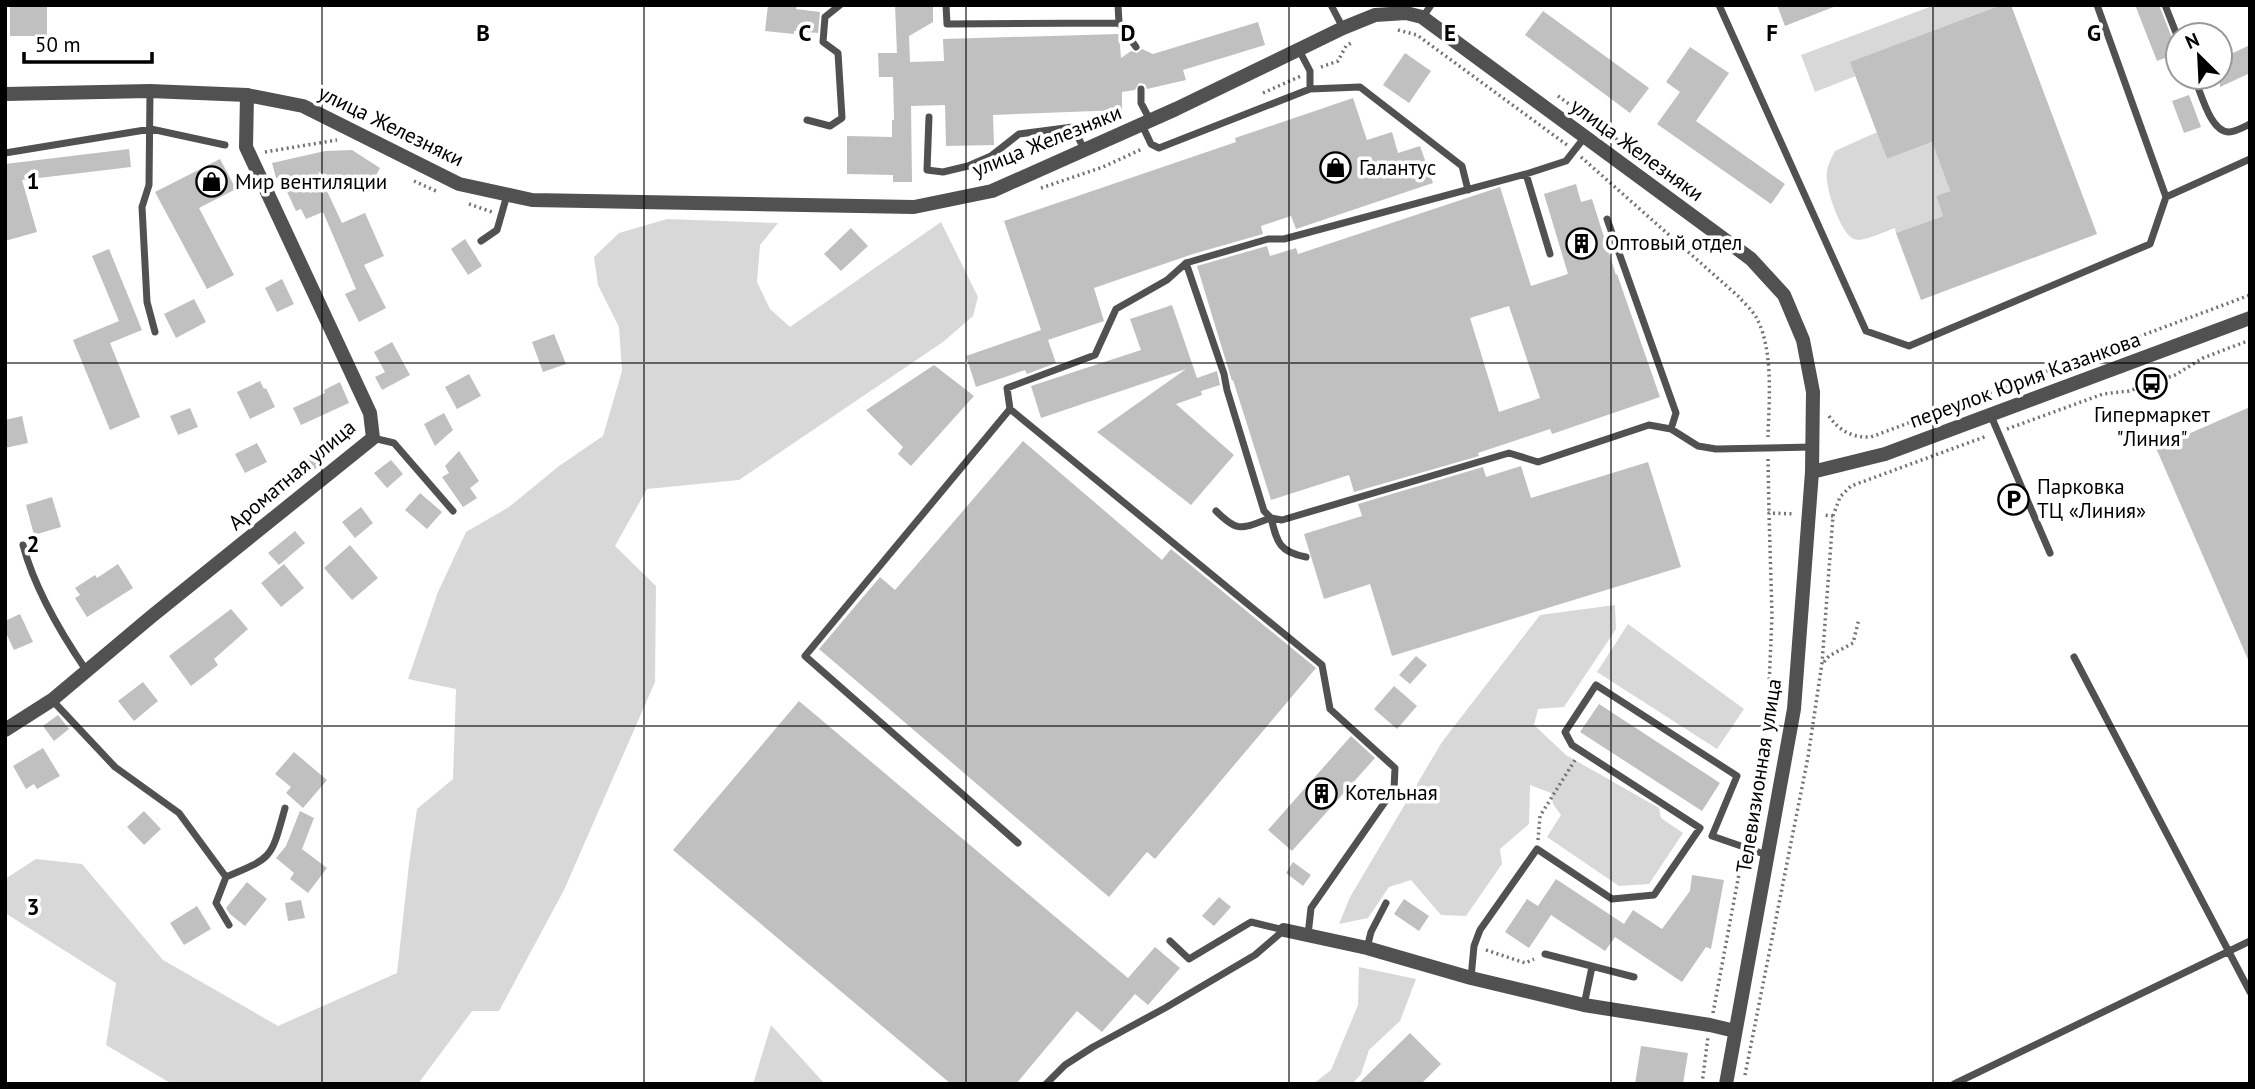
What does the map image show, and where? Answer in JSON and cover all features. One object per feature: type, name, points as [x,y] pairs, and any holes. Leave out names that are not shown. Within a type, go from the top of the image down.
[{"type":"street","name":"улица Железняки","points":[[5,94],[150,91],[247,95],[303,106],[459,184],[532,200],[914,207],[992,191],[1146,123],[1299,50],[1374,10],[1406,13],[1427,11],[1584,138],[1751,259],[1784,295],[1803,340],[1813,392],[1812,472]]},
{"type":"street","name":"Ароматная улица","points":[[5,730],[52,700],[373,438],[370,413],[246,147],[247,95]]},
{"type":"street","name":"переулок Юрия Казанкова","points":[[1812,472],[1885,454],[2250,318]]},
{"type":"street","name":"Телевизионная улица","points":[[1726,1084],[1794,709],[1812,472]]},
{"type":"street","points":[[1284,930],[1367,948],[1471,978],[1584,1005],[1735,1031]]},
{"type":"lane","points":[[807,120],[830,125],[842,118],[838,53],[822,42],[825,17],[840,5]]},
{"type":"lane","points":[[946,5],[947,24],[1119,23]]},
{"type":"lane","points":[[1118,5],[1119,23],[1136,47]]},
{"type":"lane","points":[[1331,5],[1343,28]]},
{"type":"lane","points":[[1719,5],[1866,331],[1909,346],[2150,244],[2166,197],[2097,5]]},
{"type":"lane","points":[[1299,50],[1310,71],[1310,89]]},
{"type":"lane","points":[[1141,89],[1151,144],[1159,148],[1310,89],[1360,87],[1462,166],[1468,190]]},
{"type":"lane","points":[[150,91],[149,185],[142,208],[147,302],[155,332]]},
{"type":"lane","points":[[2200,91],[2214,124],[2220,130],[2231,133],[2250,124]]},
{"type":"lane","points":[[929,117],[927,170],[943,172],[968,166],[991,156],[1019,134],[1033,132],[1073,127],[1084,150]]},
{"type":"lane","points":[[5,153],[151,130],[225,145]]},
{"type":"lane","points":[[1308,935],[1311,908],[1394,789],[1395,768],[1329,709],[1322,664],[1010,409],[1007,388],[1096,355],[1116,309],[1167,280],[1186,264],[1268,239],[1284,239],[1526,174],[1566,161],[1584,138]]},
{"type":"lane","points":[[2166,197],[2250,159]]},
{"type":"lane","points":[[1526,174],[1550,254]]},
{"type":"lane","points":[[481,241],[497,230],[507,195]]},
{"type":"lane","points":[[1607,219],[1676,413],[1671,429]]},
{"type":"lane","points":[[1186,264],[1224,374],[1264,511],[1271,518],[1278,543],[1290,554],[1306,557]]},
{"type":"lane","points":[[1010,409],[805,656],[1018,842]]},
{"type":"lane","points":[[1991,416],[2050,553]]},
{"type":"lane","points":[[1216,511],[1230,526],[1243,528],[1271,518],[1282,520],[1509,453],[1538,462],[1649,425],[1671,429],[1698,446],[1716,449],[1812,447]]},
{"type":"lane","points":[[373,438],[394,443],[453,511]]},
{"type":"lane","points":[[23,545],[31,574],[71,648],[87,671]]},
{"type":"lane","points":[[2074,657],[2250,992]]},
{"type":"lane","points":[[1712,836],[1737,776],[1596,685],[1565,732],[1572,745],[1712,836],[1768,856]]},
{"type":"lane","points":[[52,700],[116,767],[179,813],[226,877]]},
{"type":"lane","points":[[229,925],[216,903],[226,877],[258,863],[273,850],[285,808]]},
{"type":"lane","points":[[1471,978],[1474,946],[1480,930],[1537,849],[1612,899],[1654,895],[1700,828]]},
{"type":"lane","points":[[1367,948],[1371,932],[1386,903]]},
{"type":"lane","points":[[1170,941],[1189,959],[1251,922],[1284,930]]},
{"type":"lane","points":[[1046,1084],[1065,1065],[1255,955],[1284,930]]},
{"type":"lane","points":[[1954,1084],[2250,941]]},
{"type":"lane","points":[[1545,954],[1634,977]]},
{"type":"lane","points":[[1584,1005],[1592,967]]},
{"type":"path","points":[[1391,29],[1417,35],[1574,151],[1738,296],[1756,316],[1765,341],[1769,390],[1772,615],[1768,710],[1710,1025],[1702,1084]]},
{"type":"path","points":[[1261,94],[1338,61],[1346,46],[1355,41]]},
{"type":"path","points":[[246,147],[267,153],[338,140]]},
{"type":"path","points":[[1032,191],[1104,167],[1151,144]]},
{"type":"path","points":[[405,176],[441,193]]},
{"type":"path","points":[[466,202],[491,212],[502,213]]},
{"type":"path","points":[[1824,409],[1836,425],[1857,438],[1871,437],[2250,295]]},
{"type":"path","points":[[1743,1084],[1808,757],[1822,663],[1833,516],[1840,497],[1851,486],[2103,394],[2129,391],[2175,375],[2203,358],[2250,340]]},
{"type":"path","points":[[1769,513],[1833,516]]},
{"type":"path","points":[[1822,663],[1853,643],[1859,620]]},
{"type":"path","points":[[1537,849],[1540,816],[1581,751]]},
{"type":"path","points":[[1474,946],[1525,963],[1545,954]]},
{"type":"shaded area","points":[[1935,5],[2001,5],[1851,62],[1856,76],[1815,92],[1801,55]]},
{"type":"shaded area","points":[[1877,132],[1887,159],[1932,142],[1950,191],[1936,196],[1943,216],[1896,233],[1895,228],[1858,240],[1843,228],[1834,208],[1827,171],[1835,151]]},
{"type":"shaded area","points":[[667,219],[778,223],[760,245],[757,282],[770,309],[790,327],[941,222],[978,297],[973,316],[943,342],[739,480],[647,489],[615,546],[656,586],[655,682],[564,890],[499,1011],[472,1011],[418,1084],[172,1084],[106,1045],[116,983],[5,913],[5,879],[36,859],[82,864],[163,960],[278,1026],[397,973],[417,809],[453,779],[456,689],[408,679],[438,592],[466,532],[509,507],[559,466],[603,436],[622,371],[619,327],[598,285],[594,257],[619,233]]},
{"type":"shaded area","points":[[1615,605],[1616,629],[1564,707],[1538,709],[1534,725],[1566,755],[1659,808],[1661,818],[1683,833],[1649,884],[1619,886],[1547,837],[1561,815],[1553,804],[1551,793],[1530,785],[1529,824],[1500,849],[1502,864],[1466,916],[1441,915],[1411,880],[1389,887],[1368,918],[1339,924],[1350,897],[1442,742],[1540,615]]},
{"type":"shaded area","points":[[1628,624],[1744,709],[1717,749],[1597,672]]},
{"type":"shaded area","points":[[1359,967],[1416,979],[1400,1021],[1369,1050],[1361,1074],[1352,1084],[1313,1084],[1331,1070],[1358,1005]]},
{"type":"shaded area","points":[[771,1025],[825,1084],[753,1084]]},
{"type":"building","points":[[10,5],[47,5],[47,36],[10,36]]},
{"type":"building","points":[[768,5],[797,5],[796,9],[820,12],[818,33],[765,31]]},
{"type":"building","points":[[895,5],[933,5],[933,22],[909,36],[910,62],[944,61],[943,39],[1119,34],[1121,58],[1131,51],[1137,53],[1142,49],[1153,54],[1258,22],[1265,45],[1183,70],[1186,80],[1147,89],[1145,84],[1139,83],[1135,90],[1122,92],[1122,110],[993,115],[994,145],[946,146],[945,105],[911,106],[912,182],[893,182],[893,175],[847,174],[847,136],[892,137],[893,77],[879,77],[878,53],[897,53]]},
{"type":"building","points":[[1777,5],[1836,5],[1836,6],[1785,26]]},
{"type":"building","points":[[2001,5],[2011,5],[2097,234],[1921,300],[1896,233],[1943,216],[1936,196],[1950,191],[1932,142],[1887,159],[1850,62]]},
{"type":"building","points":[[2135,5],[2159,5],[2165,21],[2164,58],[2157,61]]},
{"type":"building","points":[[1543,11],[1649,88],[1630,113],[1525,35]]},
{"type":"building","points":[[2250,45],[2250,73],[2234,80],[2234,52]]},
{"type":"building","points":[[1690,47],[1729,73],[1696,121],[1785,184],[1771,204],[1657,124],[1680,92],[1666,82]]},
{"type":"building","points":[[1405,53],[1431,71],[1409,103],[1383,85]]},
{"type":"building","points":[[2189,95],[2201,127],[2184,133],[2172,101]]},
{"type":"building","points":[[1353,98],[1367,140],[1392,132],[1398,153],[1420,146],[1433,183],[1296,229],[1291,216],[1261,226],[1263,234],[1193,254],[1094,288],[1104,321],[1048,340],[1056,363],[1027,374],[1025,370],[976,387],[966,356],[1041,330],[1004,221],[1236,142],[1235,138]]},
{"type":"building","points":[[129,149],[131,167],[22,180],[37,232],[5,241],[5,164]]},
{"type":"building","points":[[352,150],[380,168],[370,187],[318,172],[342,223],[365,213],[384,256],[364,265],[386,308],[359,322],[345,294],[356,289],[323,212],[306,219],[301,209],[296,211],[280,177],[276,178],[272,163],[325,151]]},
{"type":"building","points":[[220,159],[236,189],[199,208],[234,275],[207,289],[155,192]]},
{"type":"building","points":[[1576,184],[1581,202],[1592,199],[1660,397],[1552,434],[1550,429],[1478,453],[1479,456],[1354,492],[1349,475],[1271,500],[1197,266],[1267,246],[1270,256],[1296,248],[1298,254],[1500,187],[1531,286],[1568,274],[1544,194]],"holes":[[[1509,306],[1540,398],[1499,412],[1470,318]]]},
{"type":"building","points":[[851,228],[868,246],[841,271],[824,254]]},
{"type":"building","points":[[465,239],[482,266],[468,275],[451,249]]},
{"type":"building","points":[[109,249],[142,330],[110,343],[140,417],[110,430],[73,340],[119,321],[92,256]]},
{"type":"building","points":[[282,279],[294,304],[277,312],[265,288]]},
{"type":"building","points":[[194,299],[206,322],[176,338],[164,314]]},
{"type":"building","points":[[1172,305],[1197,378],[1217,371],[1220,385],[1176,404],[1234,455],[1191,505],[1097,432],[1186,369],[1041,418],[1031,386],[1141,350],[1130,319]]},
{"type":"building","points":[[554,334],[566,364],[543,372],[532,342]]},
{"type":"building","points":[[392,342],[410,375],[382,390],[375,377],[385,372],[374,352]]},
{"type":"building","points":[[934,365],[974,396],[911,466],[898,454],[903,447],[866,410]]},
{"type":"building","points":[[469,374],[481,396],[457,409],[445,387]]},
{"type":"building","points":[[260,381],[275,407],[250,419],[237,392]]},
{"type":"building","points":[[340,382],[349,403],[301,425],[293,408],[325,393],[324,390]]},
{"type":"building","points":[[2250,407],[2250,664],[2156,448]]},
{"type":"building","points":[[190,408],[198,427],[178,435],[170,416]]},
{"type":"building","points":[[444,413],[453,430],[435,446],[424,424]]},
{"type":"building","points":[[22,416],[28,443],[5,448],[5,420]]},
{"type":"building","points":[[1023,441],[1162,560],[1171,549],[1316,668],[1155,859],[1147,852],[1109,897],[819,649],[880,577],[895,590]]},
{"type":"building","points":[[257,443],[267,462],[245,473],[235,454]]},
{"type":"building","points":[[315,450],[324,463],[309,473],[300,461]]},
{"type":"building","points":[[459,451],[479,481],[470,488],[477,498],[463,507],[442,477],[449,473],[445,466]]},
{"type":"building","points":[[391,460],[403,474],[387,488],[374,473]]},
{"type":"building","points":[[1648,462],[1681,567],[1392,656],[1370,584],[1324,599],[1304,534],[1362,516],[1358,504],[1483,467],[1486,477],[1521,466],[1531,498]]},
{"type":"building","points":[[420,493],[442,512],[427,529],[405,510]]},
{"type":"building","points":[[52,497],[61,527],[34,535],[26,505]]},
{"type":"building","points":[[361,507],[373,523],[355,538],[342,522]]},
{"type":"building","points":[[295,531],[305,543],[279,565],[268,553]]},
{"type":"building","points":[[350,545],[378,578],[352,600],[324,568]]},
{"type":"building","points":[[118,564],[133,588],[87,617],[75,598],[80,595],[75,588]]},
{"type":"building","points":[[284,564],[304,588],[281,607],[261,583]]},
{"type":"building","points":[[231,609],[248,629],[214,659],[218,665],[191,686],[169,656]]},
{"type":"building","points":[[20,614],[33,642],[14,650],[5,631],[5,621]]},
{"type":"building","points":[[1416,656],[1427,665],[1410,684],[1399,675]]},
{"type":"building","points":[[143,682],[158,701],[134,721],[118,701]]},
{"type":"building","points":[[1394,686],[1417,706],[1397,729],[1374,709]]},
{"type":"building","points":[[799,701],[1128,978],[1155,947],[1180,968],[1148,1005],[1135,994],[1102,1032],[1077,1011],[1016,1084],[951,1084],[673,850]]},
{"type":"building","points":[[1599,704],[1720,783],[1702,811],[1580,732]]},
{"type":"building","points":[[58,715],[69,729],[54,741],[43,726]]},
{"type":"building","name":"Котельная","points":[[1351,736],[1375,758],[1292,851],[1268,830]]},
{"type":"building","points":[[43,748],[60,776],[37,789],[34,784],[26,789],[13,766]]},
{"type":"building","points":[[294,752],[327,780],[303,808],[286,793],[291,787],[275,774]]},
{"type":"building","points":[[144,811],[161,829],[144,845],[127,827]]},
{"type":"building","points":[[300,811],[314,818],[302,849],[327,868],[308,893],[290,879],[294,873],[276,858],[286,846]]},
{"type":"building","points":[[1293,862],[1311,875],[1303,886],[1286,873]]},
{"type":"building","points":[[1692,875],[1724,880],[1711,949],[1706,947],[1682,982],[1615,937],[1605,951],[1551,915],[1529,948],[1505,932],[1527,899],[1538,906],[1556,879],[1624,924],[1633,910],[1662,929],[1690,891]]},
{"type":"building","points":[[247,882],[267,899],[245,926],[226,908]]},
{"type":"building","points":[[1219,897],[1231,907],[1214,926],[1202,916]]},
{"type":"building","points":[[1404,899],[1429,916],[1419,931],[1394,914]]},
{"type":"building","points":[[301,900],[305,918],[288,921],[285,903]]},
{"type":"building","points":[[197,906],[211,929],[184,945],[170,923]]},
{"type":"building","points":[[1410,1033],[1441,1064],[1421,1084],[1358,1084]]},
{"type":"building","points":[[1641,1046],[1688,1053],[1683,1084],[1635,1084]]},
{"type":"place","name":"Галантус","points":[[1336,168]]},
{"type":"place","name":"Мир вентиляции","points":[[212,182]]},
{"type":"place","name":"Оптовый отдел","points":[[1582,243]]},
{"type":"place","name":"Гипермаркет \"Линия\"","points":[[2152,383]]},
{"type":"place","name":"Парковка ТЦ «Линия»","points":[[2014,499]]},
{"type":"place","name":"Котельная","points":[[1322,793]]}]
